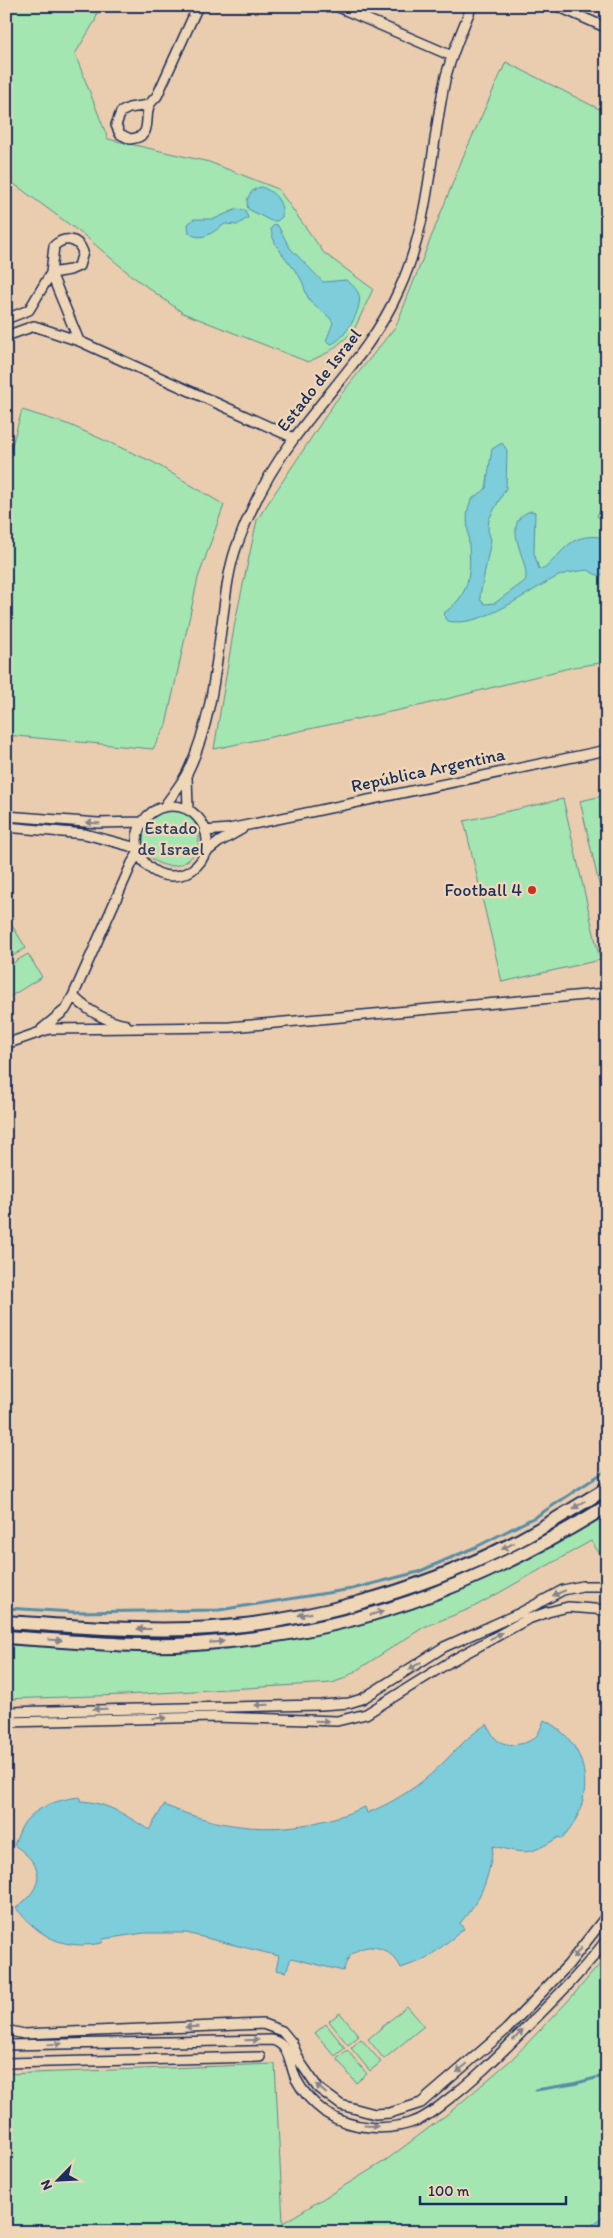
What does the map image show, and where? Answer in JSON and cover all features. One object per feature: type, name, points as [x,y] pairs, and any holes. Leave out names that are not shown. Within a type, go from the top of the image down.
[{"type":"main road","points":[[6,1622],[125,1629],[192,1629],[272,1620],[329,1610],[394,1592],[460,1568],[529,1534],[607,1488]]},
{"type":"main road","points":[[6,1637],[125,1644],[193,1644],[274,1635],[332,1625],[399,1606],[466,1582],[520,1556],[607,1506]]},
{"type":"street","points":[[336,6],[452,56]]},
{"type":"street","name":"Estado de Israel","points":[[164,807],[187,772],[198,747],[207,714],[233,558],[258,495],[294,438],[341,381],[378,330],[415,253],[424,214],[440,107],[452,56],[472,6]]},
{"type":"street","points":[[557,6],[607,28]]},
{"type":"street","points":[[149,105],[156,96],[200,7]]},
{"type":"street","points":[[6,319],[29,310],[51,273],[78,341]]},
{"type":"street","points":[[29,310],[34,326]]},
{"type":"street","points":[[6,336],[34,326],[78,341],[294,438]]},
{"type":"street","name":"República Argentina","points":[[205,831],[228,829],[607,750]]},
{"type":"street","name":"Estado de Israel","points":[[187,772],[188,810]]},
{"type":"street","points":[[6,827],[85,834],[138,850],[144,862],[153,870],[163,875],[175,876],[186,873],[196,867],[206,847],[205,831],[198,817],[180,807],[164,807],[149,814],[142,822],[138,833],[138,850],[73,996],[66,1010],[37,1033]]},
{"type":"street","points":[[6,816],[98,824],[142,822]]},
{"type":"street","points":[[21,829],[22,817]]},
{"type":"street","name":"República Argentina","points":[[204,854],[219,842],[256,822]]},
{"type":"street","points":[[6,1044],[57,1028],[230,1027],[607,993]]},
{"type":"street","points":[[73,996],[82,1006],[99,1016],[118,1023],[141,1028]]},
{"type":"street","points":[[6,1712],[349,1703],[362,1699],[378,1690],[444,1647],[520,1613],[563,1590],[582,1586],[607,1586]]},
{"type":"street","points":[[6,1722],[214,1717],[337,1722],[366,1714],[453,1660],[528,1619],[568,1608],[607,1610]]},
{"type":"street","points":[[6,2030],[24,2034],[263,2024],[282,2031],[292,2043],[300,2062],[318,2088],[341,2105],[375,2114],[390,2113],[421,2103],[507,2029],[568,1965],[607,1915]]},
{"type":"street","points":[[6,2045],[272,2040],[281,2042],[287,2051],[296,2080],[311,2101],[328,2114],[350,2124],[368,2127],[408,2124],[433,2111],[490,2064],[575,1977],[607,1939]]},
{"type":"street","points":[[6,2063],[260,2057]]},
{"type":"green space","points":[[6,6],[99,6],[95,21],[75,54],[108,139],[209,162],[278,189],[324,253],[373,289],[353,332],[329,352],[308,362],[183,313],[132,276],[85,236],[10,181],[6,187]]},
{"type":"green space","points":[[506,62],[607,113],[607,498],[597,516],[607,523],[607,662],[573,667],[423,705],[214,749],[235,622],[257,520],[335,402],[396,326],[463,157]]},
{"type":"green space","points":[[22,410],[70,425],[153,462],[224,505],[198,578],[166,725],[153,749],[6,735],[6,466]]},
{"type":"green space","points":[[607,795],[607,919],[580,801]]},
{"type":"green space","name":"Football 4","points":[[563,799],[600,960],[502,982],[464,821]]},
{"type":"green space","name":"Estado de Israel","points":[[171,810],[182,812],[191,818],[197,827],[199,838],[197,849],[191,858],[182,864],[171,866],[160,864],[151,858],[145,849],[143,838],[145,827],[151,818],[160,812]]},
{"type":"green space","points":[[6,916],[26,948],[6,960]]},
{"type":"green space","points":[[28,954],[42,977],[6,999],[6,967]]},
{"type":"green space","points":[[607,1512],[607,1564],[591,1541],[472,1608],[424,1627],[343,1679],[332,1683],[124,1695],[6,1699],[6,1645],[165,1651],[245,1645],[300,1637],[354,1625],[458,1590],[558,1541]]},
{"type":"green space","points":[[607,1956],[607,2213],[584,2232],[6,2232],[6,2074],[275,2064],[283,2223],[385,2161],[450,2112],[512,2059],[568,2001]]},
{"type":"green space","points":[[407,2006],[424,2026],[384,2059],[368,2039]]},
{"type":"green space","points":[[340,2013],[359,2036],[348,2045],[329,2021]]},
{"type":"green space","points":[[326,2024],[345,2048],[335,2056],[315,2033]]},
{"type":"green space","points":[[361,2039],[381,2062],[370,2071],[351,2048]]},
{"type":"green space","points":[[347,2050],[367,2074],[356,2083],[337,2059]]},
{"type":"water","points":[[261,187],[274,194],[280,202],[282,217],[277,221],[271,221],[248,209],[249,195]]},
{"type":"water","points":[[237,209],[245,210],[248,218],[237,225],[225,224],[208,235],[199,237],[189,233],[188,224],[194,219],[214,219]]},
{"type":"water","points":[[275,224],[290,248],[323,282],[346,280],[354,286],[358,293],[359,301],[355,316],[347,331],[336,342],[331,344],[326,341],[333,323],[328,316],[312,303],[302,281],[279,249],[272,235],[271,228]]},
{"type":"water","points":[[502,443],[507,450],[506,488],[489,519],[488,530],[491,540],[480,596],[481,601],[485,604],[495,603],[525,581],[526,574],[516,533],[517,524],[521,516],[531,511],[535,512],[534,553],[539,569],[544,569],[564,549],[577,540],[585,537],[595,537],[607,538],[607,573],[597,575],[588,570],[564,574],[548,581],[491,614],[461,622],[447,621],[444,615],[445,612],[462,595],[468,576],[470,565],[467,519],[469,504],[472,499],[486,488],[492,449]]},
{"type":"water","points":[[544,1720],[560,1730],[572,1743],[580,1758],[584,1774],[584,1791],[581,1808],[573,1824],[562,1839],[559,1837],[540,1848],[527,1852],[493,1846],[487,1878],[483,1888],[474,1905],[460,1923],[464,1929],[426,1959],[401,1968],[387,1952],[373,1947],[366,1947],[351,1955],[343,1971],[291,1958],[286,1972],[276,1970],[279,1956],[186,1933],[144,1933],[103,1939],[102,1943],[76,1945],[64,1943],[44,1934],[34,1927],[16,1908],[33,1891],[38,1876],[32,1860],[14,1845],[24,1823],[29,1817],[49,1804],[80,1797],[80,1801],[108,1807],[149,1830],[164,1805],[214,1822],[239,1826],[289,1827],[314,1823],[365,1807],[367,1813],[408,1792],[487,1724],[497,1740],[512,1745],[524,1743],[533,1738],[538,1733]]},
{"type":"water","points":[[607,2213],[607,2232],[584,2232]]},
{"type":"waterway","points":[[6,1608],[73,1612],[219,1610],[352,1589],[418,1572],[478,1546],[537,1516],[607,1470]]},
{"type":"waterway","points":[[536,2090],[573,2084],[607,2075]]},
{"type":"place","name":"Football 4","points":[[532,890]]}]
